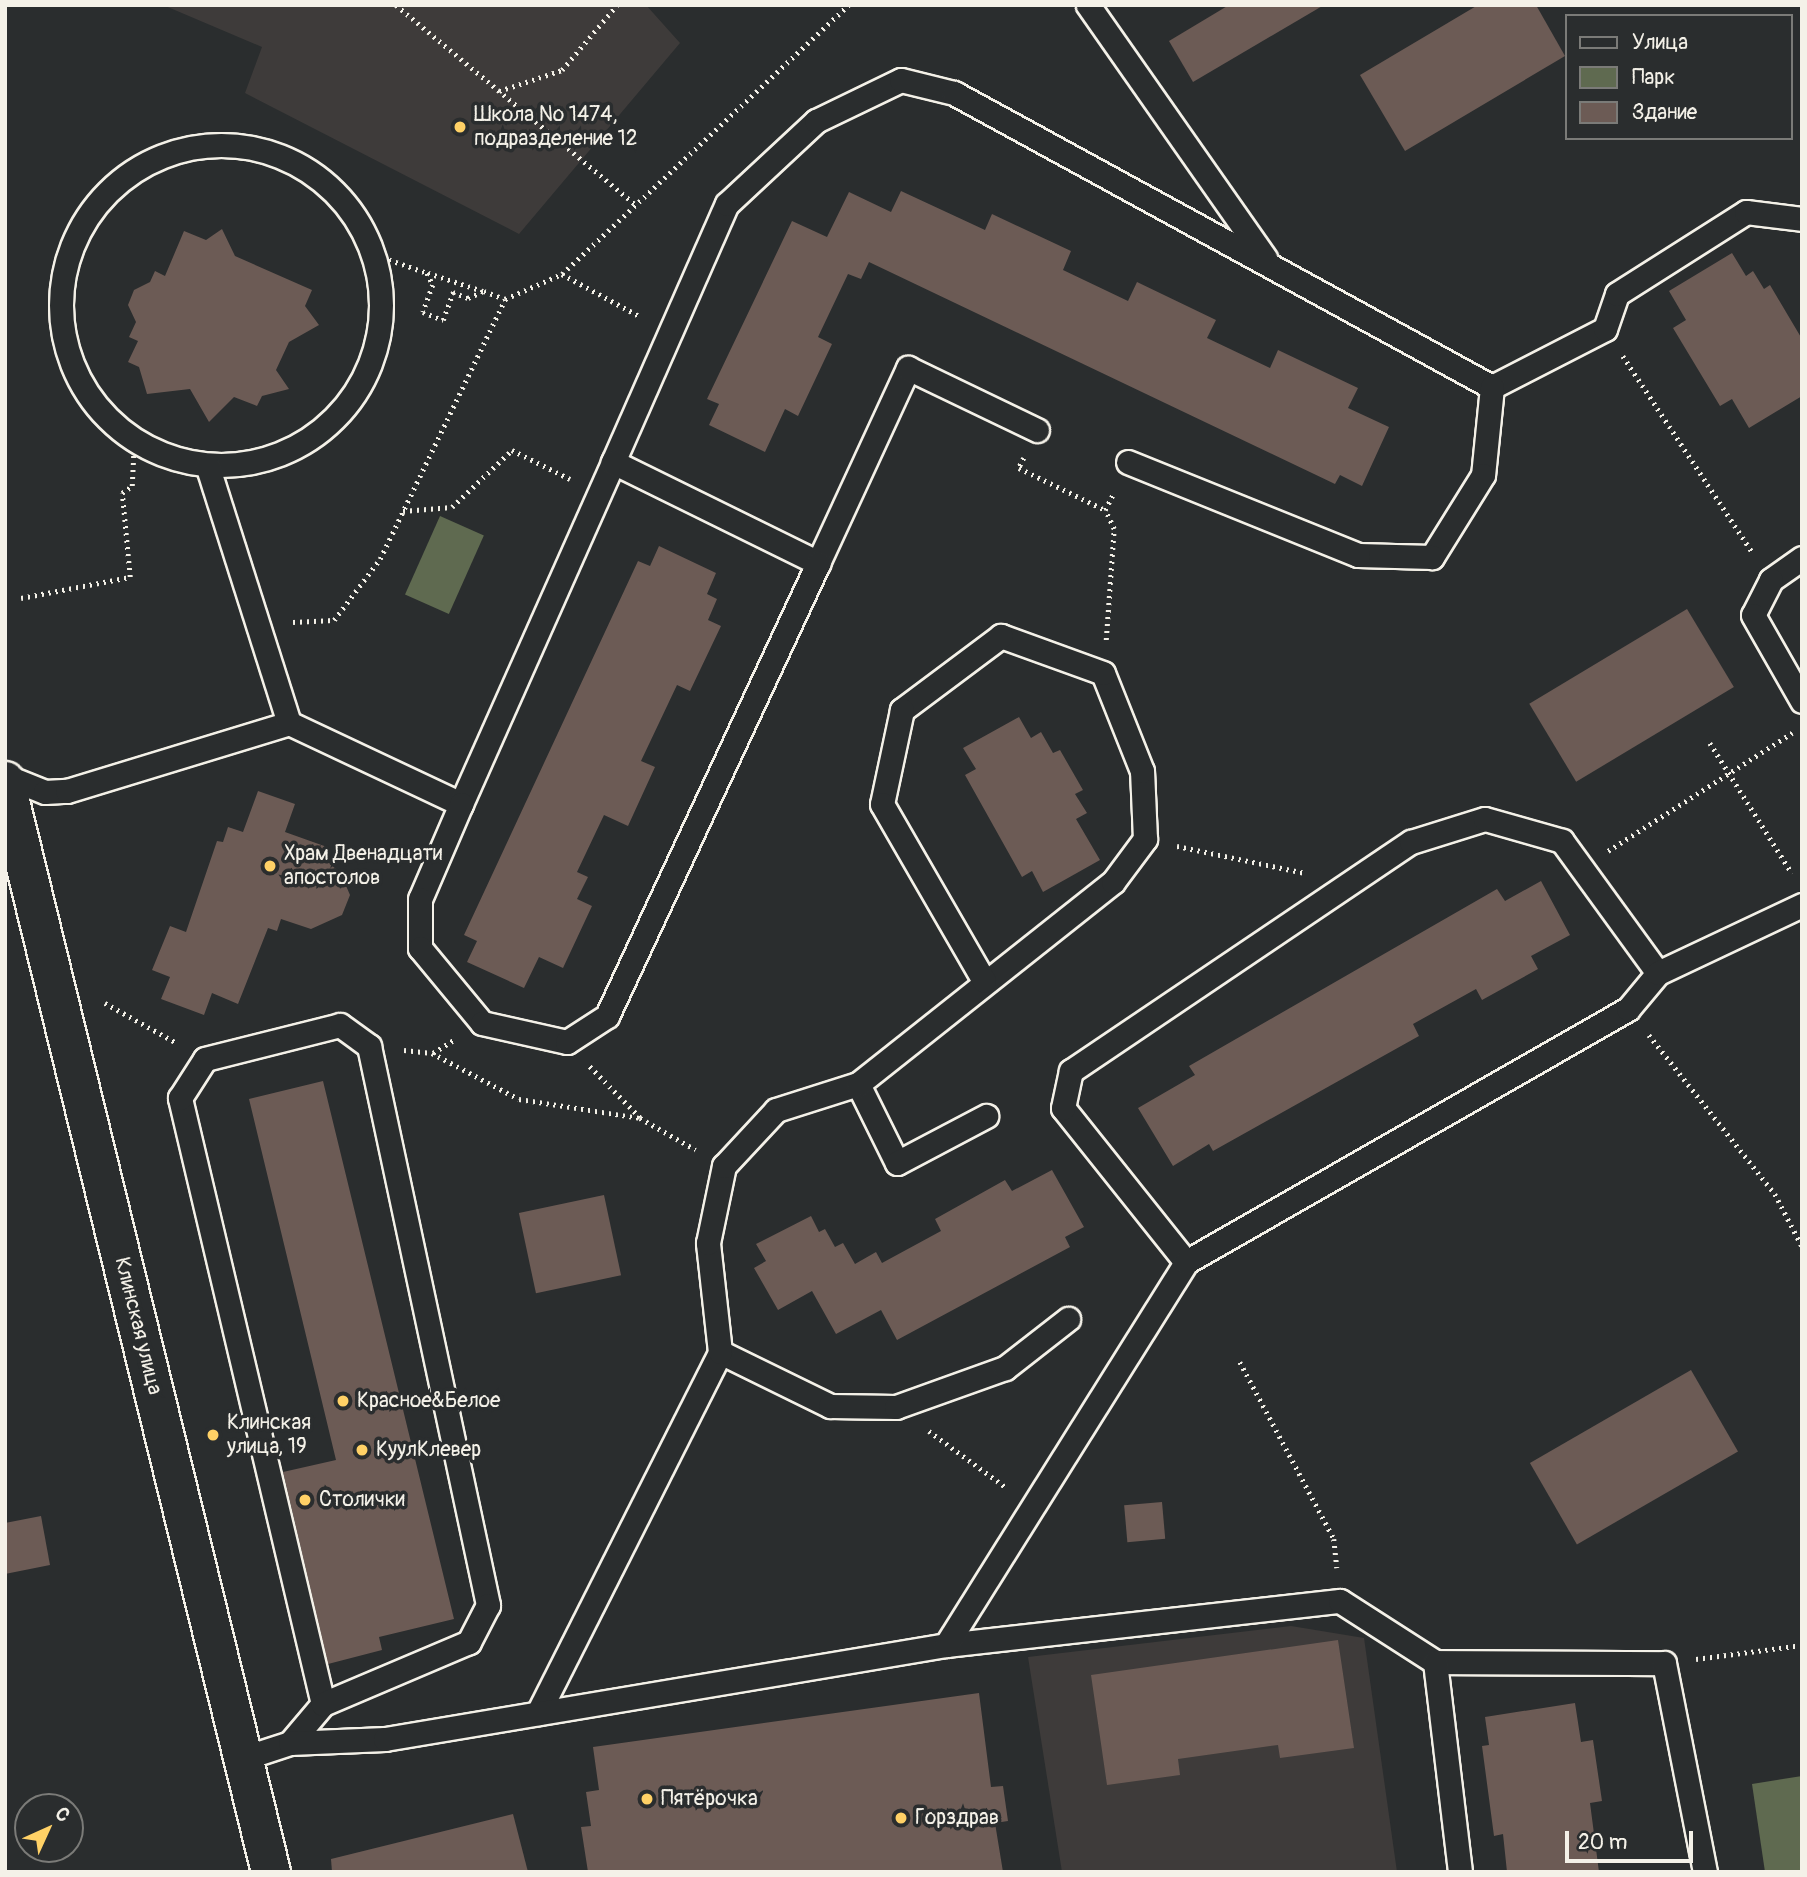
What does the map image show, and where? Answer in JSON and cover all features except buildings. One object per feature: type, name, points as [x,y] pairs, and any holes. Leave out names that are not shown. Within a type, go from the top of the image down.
[{"type":"street","name":"Клинская улица","points":[[5,781],[271,1872]]},
{"type":"lane","points":[[1088,5],[1269,262]]},
{"type":"lane","points":[[1037,430],[908,368],[607,1016],[566,1042],[482,1023],[420,948],[420,898],[727,204],[816,121],[901,80],[954,93],[1269,262],[1492,387]]},
{"type":"lane","points":[[184,146],[264,148],[340,194],[376,255],[381,335],[348,408],[316,437],[275,459],[208,467],[134,443],[70,366],[58,310],[73,236],[120,176],[184,146]]},
{"type":"lane","points":[[1492,387],[1605,329],[1617,294],[1746,212],[1802,219]]},
{"type":"lane","points":[[1128,462],[1358,555],[1432,557],[1483,475],[1492,387]]},
{"type":"lane","points":[[613,462],[818,563]]},
{"type":"lane","points":[[208,467],[289,723]]},
{"type":"lane","points":[[1802,558],[1771,580],[1752,615],[1802,701]]},
{"type":"lane","points":[[538,1713],[720,1352],[708,1243],[724,1166],[776,1110],[858,1084],[984,981],[1113,882],[1145,839],[1142,771],[1103,673],[1001,636],[902,710],[882,804],[984,981]]},
{"type":"lane","points":[[5,776],[45,792],[67,791],[289,723],[461,804]]},
{"type":"lane","points":[[1186,1262],[1063,1108],[1071,1071],[1411,842],[1485,819],[1562,841],[1658,973]]},
{"type":"lane","points":[[946,1645],[1186,1262],[1628,1009],[1658,973],[1802,905]]},
{"type":"lane","points":[[290,1743],[323,1704],[468,1642],[488,1605],[369,1046],[340,1025],[205,1059],[180,1098],[323,1704]]},
{"type":"lane","points":[[858,1084],[897,1163],[986,1116]]},
{"type":"lane","points":[[720,1352],[830,1406],[896,1407],[1005,1368],[1068,1319]]},
{"type":"lane","points":[[244,1758],[290,1743],[385,1739],[946,1645],[1340,1601],[1435,1662],[1664,1663],[1705,1872]]},
{"type":"lane","points":[[1435,1662],[1460,1872]]},
{"type":"path","points":[[396,5],[635,202]]},
{"type":"path","points":[[498,91],[562,70],[617,5]]},
{"type":"path","points":[[257,624],[334,620],[380,559],[505,299],[562,274],[635,202],[848,5]]},
{"type":"path","points":[[376,255],[505,299]]},
{"type":"path","points":[[427,273],[433,285],[423,312],[443,320],[453,292],[468,298],[484,291]]},
{"type":"path","points":[[562,274],[670,332]]},
{"type":"path","points":[[1605,329],[1771,580]]},
{"type":"path","points":[[21,598],[130,577],[122,493],[132,486],[134,443]]},
{"type":"path","points":[[403,512],[452,507],[512,450],[599,494]]},
{"type":"path","points":[[1105,510],[1128,462]]},
{"type":"path","points":[[1063,490],[1105,510],[1114,529],[1103,673]]},
{"type":"path","points":[[1584,868],[1727,770],[1802,728]]},
{"type":"path","points":[[1710,743],[1794,876]]},
{"type":"path","points":[[1202,852],[1352,883]]},
{"type":"path","points":[[105,1003],[205,1059]]},
{"type":"path","points":[[1628,1009],[1775,1194],[1802,1246]]},
{"type":"path","points":[[566,1042],[640,1118],[724,1166]]},
{"type":"path","points":[[369,1046],[432,1053],[519,1099],[640,1118]]},
{"type":"path","points":[[1240,1362],[1334,1539],[1340,1601]]},
{"type":"path","points":[[896,1407],[1033,1507]]},
{"type":"path","points":[[1664,1663],[1802,1645]]},
{"type":"shaded area","name":"Школа № 1474, подразделение 12","points":[[163,5],[646,5],[680,43],[519,234],[245,93],[262,47]]},
{"type":"shaded area","points":[[1291,1626],[1364,1638],[1397,1872],[1062,1872],[1028,1657]]},
{"type":"green space","points":[[440,516],[484,536],[449,614],[405,595]]},
{"type":"green space","points":[[1802,1776],[1802,1872],[1765,1872],[1752,1784]]},
{"type":"place","name":"Школа № 1474, подразделение 12","points":[[460,127]]},
{"type":"place","name":"Храм Двенадцати апостолов","points":[[270,866]]},
{"type":"place","name":"Красное&Белое","points":[[343,1401]]},
{"type":"place","name":"Клинская улица, 19","points":[[213,1435]]},
{"type":"place","name":"КуулКлевер","points":[[362,1450]]},
{"type":"place","name":"Столички","points":[[305,1500]]},
{"type":"place","name":"Пятёрочка","points":[[647,1799]]},
{"type":"place","name":"Горздрав","points":[[901,1818]]}]
